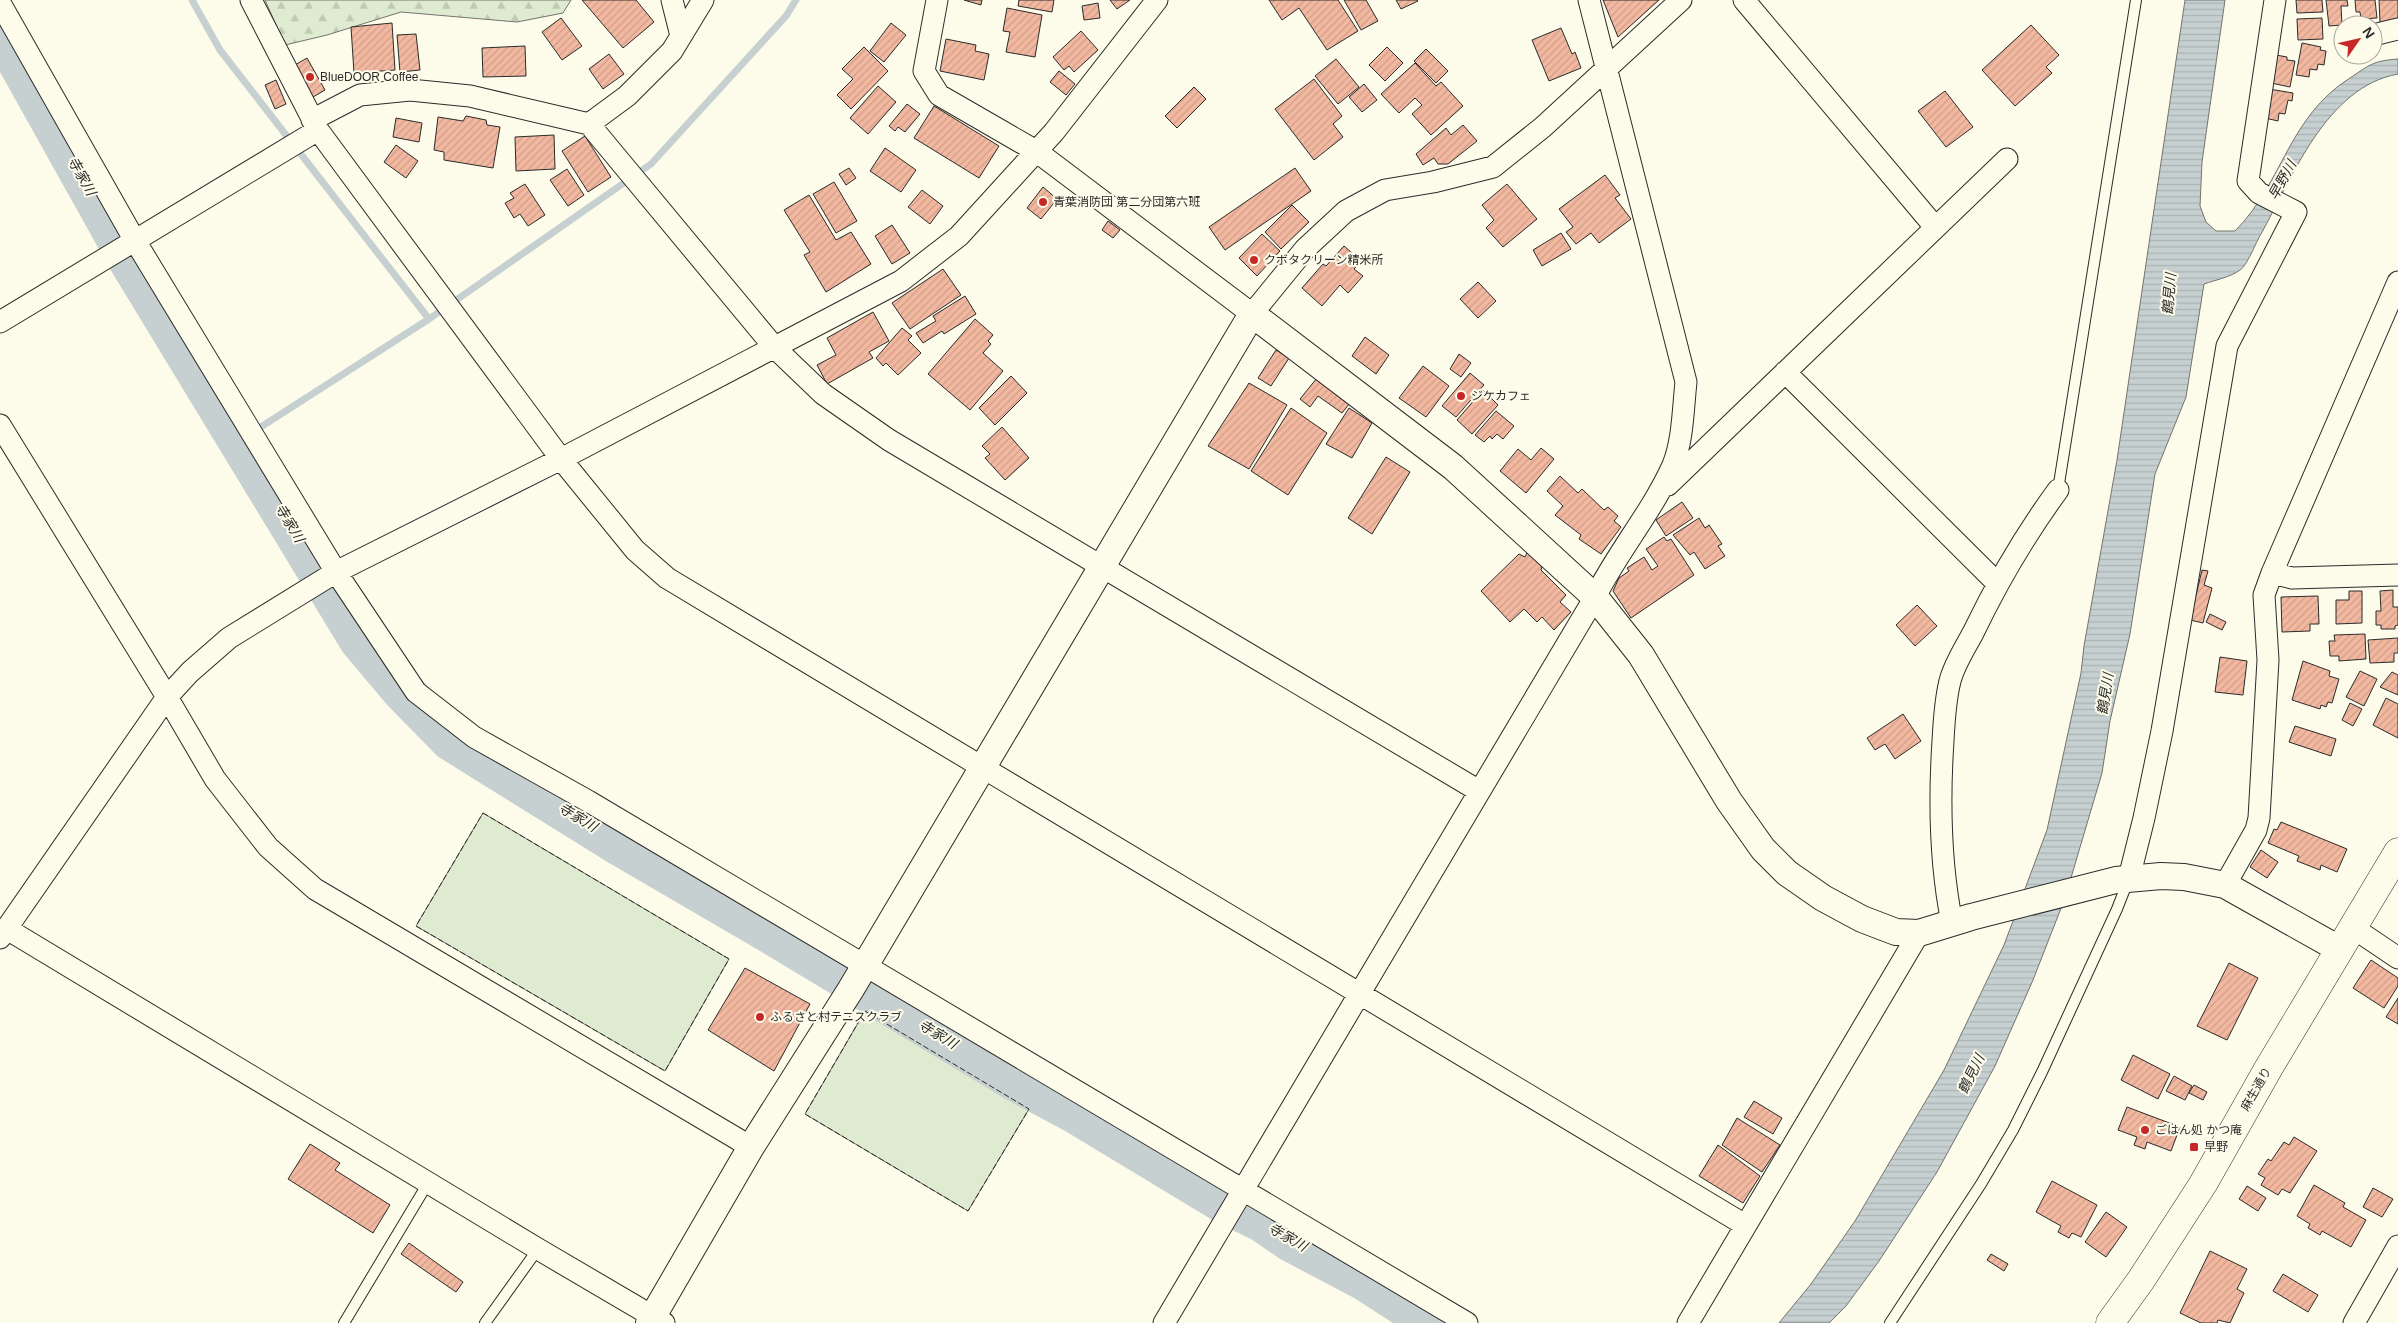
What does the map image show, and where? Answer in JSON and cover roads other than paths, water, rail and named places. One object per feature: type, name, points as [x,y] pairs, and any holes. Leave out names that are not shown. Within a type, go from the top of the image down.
[{"type":"main road","name":"麻生通り","points":[[2110,1323],[2141,1280],[2203,1184],[2268,1069],[2398,852]]},
{"type":"street","points":[[251,0],[315,125],[561,459],[635,550],[667,578],[1360,992],[1745,1225]]},
{"type":"street","points":[[672,0],[681,36]]},
{"type":"street","points":[[589,124],[627,96],[672,51],[703,0]]},
{"type":"street","points":[[937,0],[924,71],[939,95],[1036,151],[1453,467],[1596,597],[1642,655],[1728,800],[1763,849],[1787,873],[1823,898],[1862,919],[1896,932],[1918,933],[1961,920],[2122,879],[2184,877],[2225,885],[2346,938],[2398,958]]},
{"type":"street","points":[[1157,0],[1054,132],[958,236],[901,281],[561,459],[336,572],[229,638],[190,672],[167,697],[3,934],[428,1183],[655,1321],[751,1147],[858,976],[1252,314],[1305,249],[1346,211],[1385,190],[1433,182],[1493,167],[1514,152],[1681,0]]},
{"type":"street","points":[[1164,1323],[1596,597],[1605,578],[1657,496],[1673,464],[1678,446],[1686,382],[1589,0]]},
{"type":"street","points":[[1744,0],[1935,227]]},
{"type":"street","points":[[2122,879],[2144,818],[2162,732],[2227,346],[2296,212],[2259,193],[2248,181],[2275,0]]},
{"type":"street","points":[[0,3],[134,239],[336,572],[416,692],[474,737],[597,806],[858,976],[1237,1200],[1467,1323]]},
{"type":"street","points":[[2383,32],[2398,29]]},
{"type":"street","points":[[0,322],[360,95],[410,90],[470,96],[589,124],[775,348],[822,394],[889,440],[1479,791]]},
{"type":"street","points":[[1657,496],[1935,227],[2007,160]]},
{"type":"street","points":[[2225,885],[2256,830],[2259,818],[2268,660],[2264,596],[2272,573],[2398,282]]},
{"type":"street","points":[[1785,372],[1997,583]]},
{"type":"street","points":[[0,425],[167,697],[215,779],[268,847],[315,889],[751,1147]]},
{"type":"street","points":[[1961,920],[1943,863],[1941,763],[1945,705],[1950,679],[1997,583],[2040,513],[2058,490]]},
{"type":"street","points":[[2272,573],[2292,578],[2398,575]]},
{"type":"street","points":[[1688,1323],[1918,933]]},
{"type":"street","points":[[2354,1323],[2398,1246]]},
{"type":"lane","points":[[2058,490],[2136,0]]},
{"type":"lane","points":[[1890,1323],[1981,1184],[2013,1130],[2055,1045],[2117,909],[2122,879]]},
{"type":"lane","points":[[344,1323],[428,1183]]},
{"type":"lane","points":[[485,1323],[538,1249]]},
{"type":"water","points":[[2185,0],[2225,0],[2202,162],[2200,206],[2206,222],[2216,231],[2235,231],[2251,212],[2299,131],[2329,94],[2370,65],[2383,65],[2383,61],[2398,59],[2398,74],[2373,82],[2351,97],[2331,116],[2314,138],[2299,162],[2243,268],[2232,275],[2204,284],[2186,397],[2155,474],[2130,634],[2110,721],[2102,773],[2065,898],[2033,980],[1995,1066],[1937,1172],[1879,1261],[1846,1306],[1829,1323],[1779,1323],[1811,1284],[1855,1221],[1944,1070],[2004,945],[2047,830],[2081,673],[2084,646],[2117,460]]},
{"type":"waterway","points":[[192,0],[220,50],[429,319]]},
{"type":"waterway","points":[[239,441],[429,319],[651,164],[786,16],[796,0]]},
{"type":"waterway","name":"寺家川","points":[[0,29],[128,258],[360,640],[402,690],[451,740],[615,842],[776,936],[1018,1082],[1076,1113],[1225,1203],[1262,1221],[1291,1241],[1365,1280],[1432,1323]]},
{"type":"place","name":"BlueDOOR Coffee","points":[[310,77]]},
{"type":"place","name":"青葉消防団 第二分団第六班","points":[[1043,202]]},
{"type":"place","name":"クボタクリーン精米所","points":[[1254,260]]},
{"type":"place","name":"ジケカフェ","points":[[1461,396]]},
{"type":"place","name":"ふるさと村テニスクラブ","points":[[760,1017]]},
{"type":"place","name":"ごはん処 かつ庵","points":[[2145,1130]]},
{"type":"place","name":"早野","points":[[2194,1147]]},
{"type":"water label","name":"早野川","points":[[2282,180]]},
{"type":"water label","name":"鶴見川","points":[[2169,294]]},
{"type":"water label","name":"鶴見川","points":[[2105,694]]},
{"type":"water label","name":"鶴見川","points":[[1971,1074]]}]
